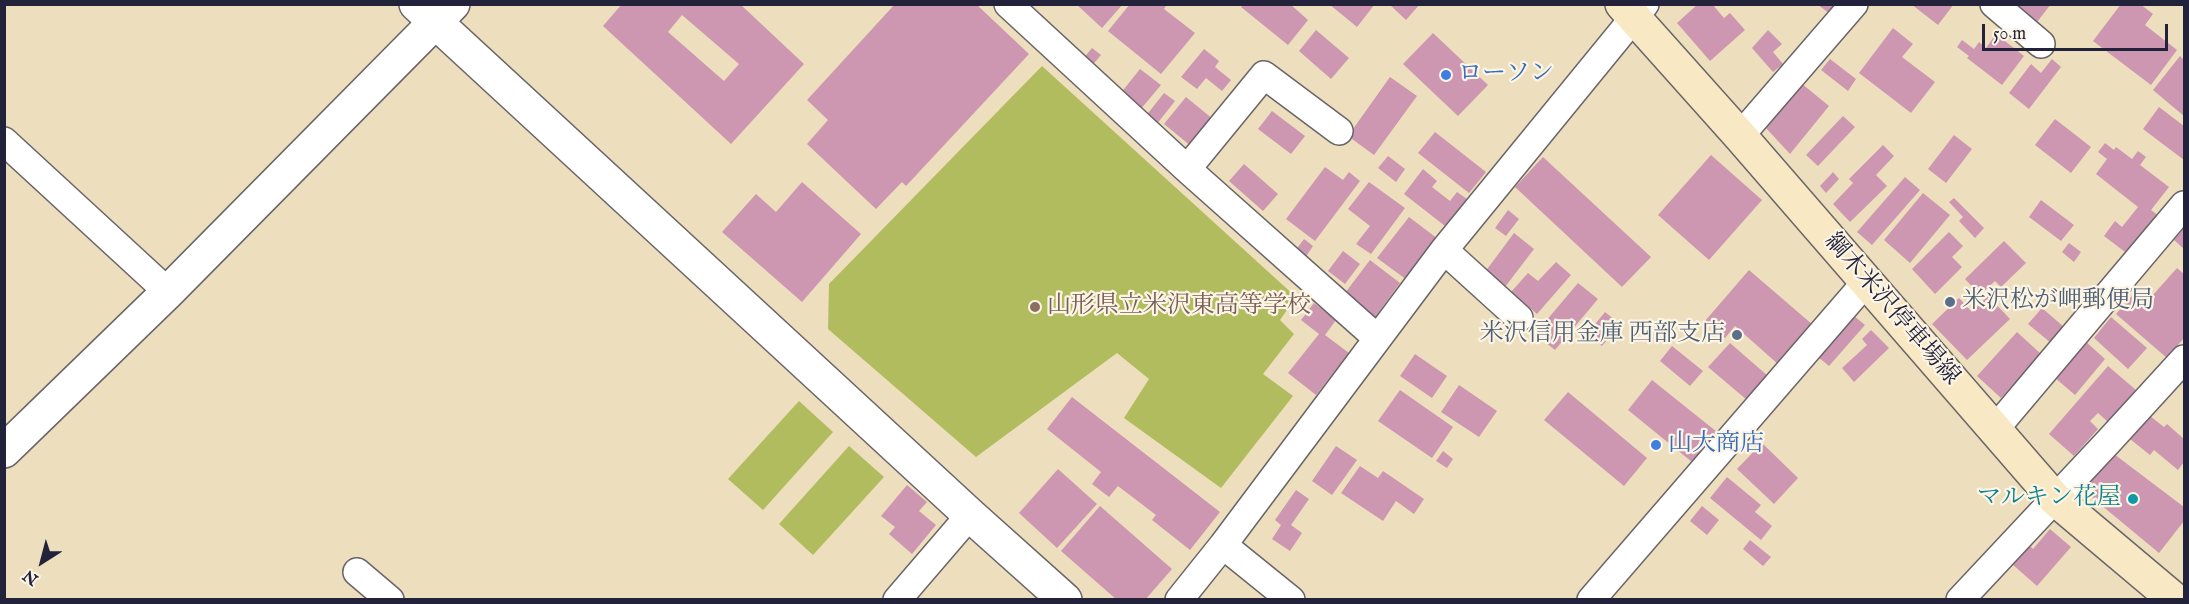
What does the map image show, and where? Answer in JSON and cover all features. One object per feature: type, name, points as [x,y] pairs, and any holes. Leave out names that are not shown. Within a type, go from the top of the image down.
[{"type":"main road","name":"綱木米沢停車場線","points":[[1634,9],[1740,136],[2055,499],[2175,600]]},
{"type":"street","points":[[1008,4],[1187,169],[1377,338]]},
{"type":"street","points":[[1740,136],[1854,4]]},
{"type":"street","points":[[1994,4],[2041,44]]},
{"type":"street","points":[[1179,600],[1223,545],[1444,250],[1634,9]]},
{"type":"street","points":[[4,452],[168,292],[435,10],[970,515],[1065,600]]},
{"type":"street","points":[[1187,169],[1264,75],[1339,131]]},
{"type":"street","points":[[4,141],[168,292]]},
{"type":"street","points":[[1995,429],[2184,205]]},
{"type":"street","points":[[1444,250],[1519,318]]},
{"type":"street","points":[[1591,600],[1866,282]]},
{"type":"street","points":[[1960,600],[2184,358]]},
{"type":"street","points":[[897,600],[970,515]]},
{"type":"street","points":[[1223,545],[1291,600]]},
{"type":"street","points":[[357,572],[390,600]]},
{"type":"green space","points":[[1042,66],[1296,297],[1280,320],[1294,334],[1263,374],[1293,396],[1221,488],[1124,418],[1149,379],[1117,353],[976,457],[828,329],[829,284]]},
{"type":"green space","points":[[799,401],[833,432],[763,510],[728,479]]},
{"type":"green space","points":[[849,446],[884,477],[813,555],[779,524]]},
{"type":"building","points":[[622,4],[740,4],[804,64],[731,144],[603,26]],"holes":[[[682,15],[739,64],[724,81],[668,32]]]},
{"type":"building","points":[[895,4],[976,4],[1029,54],[906,186],[902,182],[876,209],[807,144],[828,120],[807,100]]},
{"type":"building","points":[[1076,4],[1123,4],[1102,28]]},
{"type":"building","points":[[1130,4],[1167,4],[1164,9],[1195,33],[1161,74],[1108,31]]},
{"type":"building","points":[[1244,4],[1290,4],[1308,20],[1288,45],[1241,7]]},
{"type":"building","points":[[1329,4],[1375,4],[1357,27]]},
{"type":"building","points":[[1389,4],[1420,4],[1406,20]]},
{"type":"building","points":[[1698,4],[1712,4],[1724,18],[1730,13],[1745,30],[1710,61],[1677,23]]},
{"type":"building","points":[[1817,4],[1836,4],[1830,14]]},
{"type":"building","points":[[1911,4],[1954,4],[1938,25]]},
{"type":"building","points":[[2014,4],[2051,4],[2037,22]]},
{"type":"building","points":[[2121,4],[2140,4],[2153,14],[2145,25],[2177,50],[2151,85],[2093,41]]},
{"type":"building","points":[[1893,28],[1913,44],[1902,57],[1935,82],[1911,113],[1859,73]]},
{"type":"building","points":[[1316,30],[1349,58],[1331,79],[1299,51]]},
{"type":"building","points":[[1768,30],[1782,44],[1773,52],[1783,64],[1773,72],[1752,48]]},
{"type":"building","name":"ローソン","points":[[1433,33],[1488,85],[1458,116],[1403,64]]},
{"type":"building","points":[[1996,34],[2024,56],[2002,85],[1967,58],[1969,56],[1957,47],[1962,40],[1974,49],[1979,42],[1986,48]]},
{"type":"building","points":[[1092,48],[1101,55],[1091,67],[1082,60]]},
{"type":"building","points":[[1204,49],[1219,61],[1215,67],[1231,80],[1222,91],[1206,78],[1197,89],[1181,77]]},
{"type":"building","points":[[2180,56],[2184,60],[2184,116],[2153,90]]},
{"type":"building","points":[[1830,59],[1856,79],[1848,91],[1821,70]]},
{"type":"building","points":[[2052,59],[2061,67],[2029,109],[2009,93],[2031,64],[2041,73]]},
{"type":"building","points":[[1140,69],[1161,85],[1140,110],[1120,94]]},
{"type":"building","points":[[1390,77],[1417,96],[1374,155],[1348,136]]},
{"type":"building","points":[[1801,83],[1829,106],[1790,154],[1765,127]]},
{"type":"building","points":[[1164,93],[1175,101],[1156,125],[1145,117]]},
{"type":"building","points":[[1186,97],[1219,124],[1197,151],[1164,124]]},
{"type":"building","points":[[2159,107],[2184,126],[2184,160],[2143,129]]},
{"type":"building","points":[[1272,111],[1305,136],[1291,154],[1258,129]]},
{"type":"building","points":[[1843,116],[1855,127],[1818,166],[1806,155]]},
{"type":"building","points":[[2055,119],[2091,147],[2071,173],[2035,145]]},
{"type":"building","points":[[1435,132],[1486,172],[1469,193],[1418,153]]},
{"type":"building","points":[[1954,135],[1972,149],[1946,183],[1928,169]]},
{"type":"building","points":[[2105,143],[2114,150],[2116,147],[2132,159],[2138,151],[2146,157],[2140,165],[2169,187],[2151,210],[2159,216],[2129,255],[2104,236],[2115,221],[2122,227],[2138,207],[2096,174],[2107,159],[2098,152]]},
{"type":"building","points":[[1883,145],[1894,156],[1876,175],[1887,186],[1850,222],[1833,204],[1853,183],[1849,179]]},
{"type":"building","points":[[1711,155],[1762,200],[1709,260],[1658,215]]},
{"type":"building","points":[[1388,156],[1405,169],[1396,182],[1378,168]]},
{"type":"building","points":[[1543,157],[1651,257],[1622,287],[1515,187]]},
{"type":"building","points":[[1244,164],[1278,194],[1263,211],[1229,181]]},
{"type":"building","points":[[1325,167],[1343,180],[1349,172],[1360,181],[1315,241],[1286,219]]},
{"type":"building","points":[[1423,169],[1437,181],[1432,187],[1450,201],[1457,192],[1467,199],[1445,226],[1404,194]]},
{"type":"building","points":[[1833,172],[1839,179],[1826,193],[1820,186]]},
{"type":"building","points":[[1905,177],[1920,190],[1872,245],[1857,232]]},
{"type":"building","points":[[802,182],[861,234],[802,302],[722,232],[756,194],[776,212]]},
{"type":"building","points":[[1369,182],[1405,208],[1371,254],[1356,244],[1370,226],[1348,209]]},
{"type":"building","points":[[1923,193],[1950,215],[1910,263],[1884,240]]},
{"type":"building","points":[[1954,198],[1984,228],[1975,238],[1959,221],[1963,217],[1949,202]]},
{"type":"building","points":[[2041,200],[2074,225],[2061,241],[2029,217]]},
{"type":"building","points":[[1508,210],[1519,219],[1506,236],[1495,228]]},
{"type":"building","points":[[1409,217],[1438,239],[1407,280],[1377,258]]},
{"type":"building","points":[[2184,228],[2184,249],[2174,240]]},
{"type":"building","points":[[1949,232],[1963,246],[1952,257],[1962,267],[1935,294],[1912,269]]},
{"type":"building","points":[[1514,233],[1534,249],[1505,287],[1485,272]]},
{"type":"building","points":[[1304,239],[1313,246],[1305,258],[1295,251]]},
{"type":"building","points":[[2004,241],[2026,263],[2001,287],[1995,281],[1980,295],[1965,279]]},
{"type":"building","points":[[2069,243],[2081,252],[2074,262],[2062,252]]},
{"type":"building","points":[[1343,251],[1360,264],[1345,284],[1328,271]]},
{"type":"building","points":[[1370,260],[1400,283],[1375,317],[1345,293]]},
{"type":"building","points":[[1556,262],[1571,275],[1537,314],[1511,292],[1528,273],[1538,281]]},
{"type":"building","points":[[2177,268],[2184,274],[2184,338],[2167,358],[2116,314],[2140,287],[2152,296]]},
{"type":"building","points":[[1749,270],[1813,325],[1779,365],[1735,326],[1725,338],[1705,321]]},
{"type":"building","points":[[1578,283],[1598,299],[1555,350],[1535,334]]},
{"type":"building","points":[[1988,296],[2010,319],[1967,360],[1932,324],[1959,298],[1972,312]]},
{"type":"building","points":[[1314,303],[1336,320],[1325,335],[1349,353],[1316,395],[1288,373],[1319,334],[1301,320]]},
{"type":"building","points":[[2042,308],[2064,327],[2051,343],[2028,324]]},
{"type":"building","points":[[1605,312],[1620,324],[1602,346],[1587,334]]},
{"type":"building","points":[[1854,316],[1865,325],[1829,366],[1818,357]]},
{"type":"building","points":[[2111,317],[2147,348],[2128,369],[2094,338]]},
{"type":"building","points":[[1871,330],[1889,348],[1854,382],[1842,368],[1867,345],[1862,339]]},
{"type":"building","points":[[2017,332],[2041,354],[2001,398],[1977,376]]},
{"type":"building","points":[[2085,341],[2105,359],[2075,395],[2054,377]]},
{"type":"building","points":[[1730,343],[1768,376],[1747,400],[1708,367]]},
{"type":"building","points":[[1672,346],[1703,371],[1690,386],[1660,361]]},
{"type":"building","points":[[1415,354],[1447,376],[1432,398],[1400,376]]},
{"type":"building","points":[[2108,366],[2136,390],[2108,422],[2098,413],[2090,421],[2098,429],[2074,456],[2049,434]]},
{"type":"building","points":[[1652,380],[1717,432],[1692,462],[1628,410]]},
{"type":"building","points":[[1459,385],[1497,411],[1479,437],[1441,412]]},
{"type":"building","points":[[1400,390],[1453,427],[1432,458],[1378,421]]},
{"type":"building","points":[[1568,392],[1647,458],[1624,486],[1544,420]]},
{"type":"building","points":[[1072,397],[1220,512],[1190,550],[1152,520],[1156,515],[1118,486],[1109,497],[1092,484],[1101,472],[1047,429]]},
{"type":"building","points":[[2150,416],[2164,427],[2167,424],[2184,439],[2184,462],[2178,470],[2154,450],[2150,455],[2130,439]]},
{"type":"building","points":[[1762,443],[1798,478],[1774,504],[1737,469]]},
{"type":"building","points":[[1336,446],[1357,460],[1332,495],[1312,481]]},
{"type":"building","points":[[1443,451],[1453,459],[1447,468],[1436,461]]},
{"type":"building","name":"マルキン花屋","points":[[2114,454],[2184,507],[2184,521],[2159,553],[2083,490]]},
{"type":"building","points":[[1360,466],[1378,478],[1383,471],[1424,499],[1414,514],[1396,501],[1383,521],[1341,493]]},
{"type":"building","points":[[1058,469],[1097,504],[1057,548],[1019,513]]},
{"type":"building","points":[[1727,477],[1761,505],[1755,512],[1772,526],[1761,540],[1710,498]]},
{"type":"building","points":[[907,485],[927,502],[919,511],[936,525],[912,554],[889,534],[895,527],[881,516]]},
{"type":"building","points":[[1296,490],[1309,499],[1291,525],[1302,533],[1290,551],[1272,539],[1281,525],[1275,520]]},
{"type":"building","points":[[1100,506],[1172,569],[1145,600],[1117,600],[1061,551]]},
{"type":"building","points":[[1702,506],[1719,520],[1707,535],[1690,521]]},
{"type":"building","points":[[2050,529],[2071,547],[2037,586],[2012,564],[2029,545],[2033,549]]},
{"type":"building","points":[[1750,540],[1771,557],[1763,566],[1743,549]]},
{"type":"place","name":"ローソン","points":[[1446,75]]},
{"type":"place","name":"米沢松が岬郵便局","points":[[1950,302]]},
{"type":"place","name":"山形県立米沢東高等学校","points":[[1035,307]]},
{"type":"place","name":"米沢信用金庫 西部支店","points":[[1737,335]]},
{"type":"place","name":"山大商店","points":[[1656,445]]},
{"type":"place","name":"マルキン花屋","points":[[2133,499]]}]
